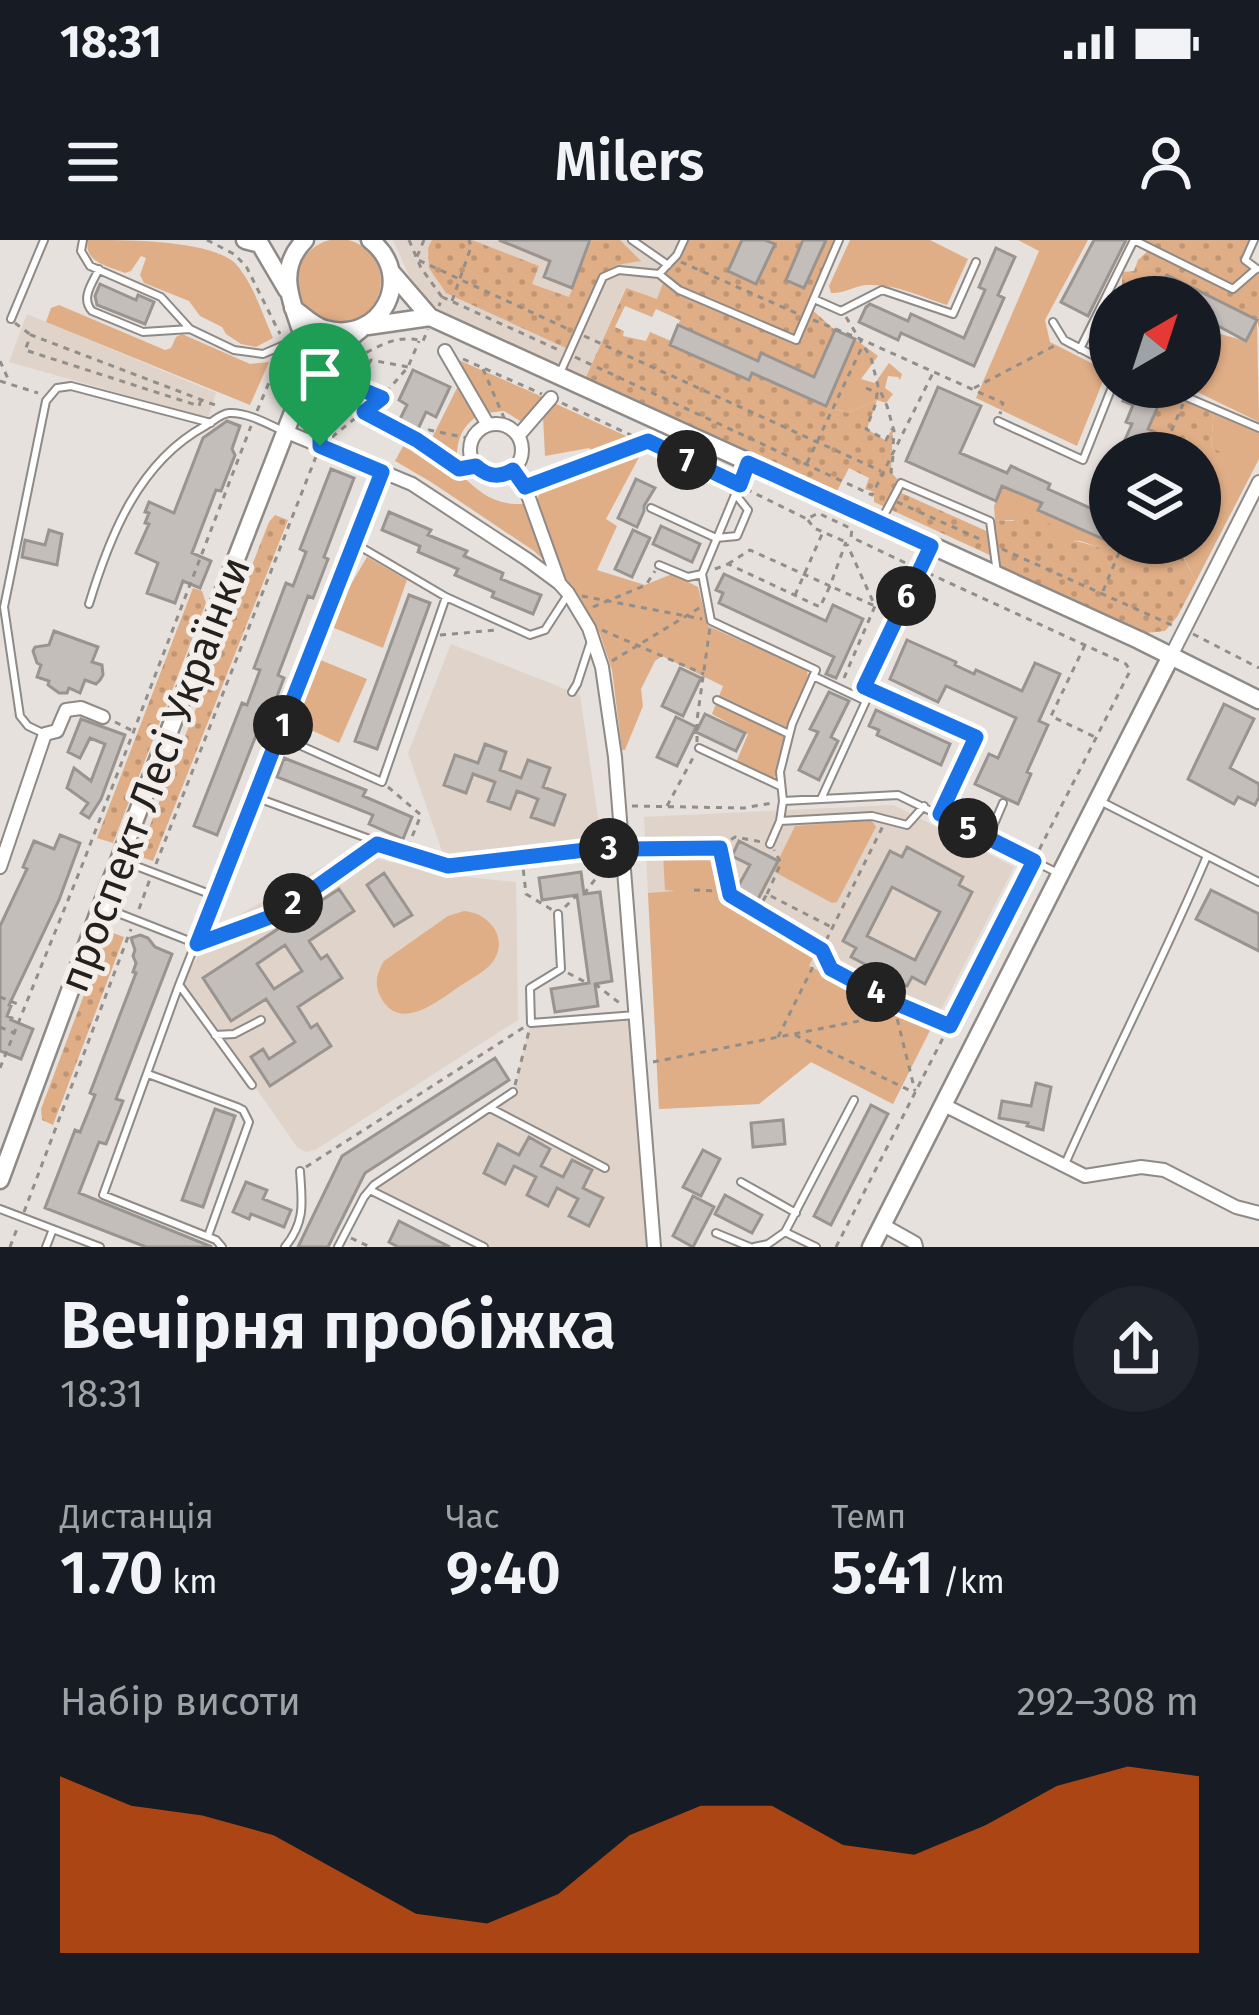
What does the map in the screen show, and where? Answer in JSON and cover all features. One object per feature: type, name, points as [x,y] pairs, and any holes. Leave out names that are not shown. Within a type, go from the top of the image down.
[{"type":"main road","points":[[283,240],[254,241],[290,299],[311,368],[379,315],[390,294],[392,273]]},
{"type":"main road","points":[[305,240],[287,273],[290,299],[326,329],[432,318]]},
{"type":"main road","points":[[376,242],[392,273],[432,318],[1259,700]]},
{"type":"main road","name":"проспект Лесі Українки","points":[[0,1180],[311,368]]},
{"type":"main road","points":[[872,1247],[1171,656]]},
{"type":"street","points":[[445,351],[488,425],[513,431]]},
{"type":"street","points":[[513,431],[551,398]]},
{"type":"street","points":[[488,425],[472,439],[470,453],[476,466],[490,475],[513,470],[522,450],[513,431]]},
{"type":"street","points":[[287,432],[412,484],[564,588]]},
{"type":"street","points":[[513,470],[525,487],[564,588],[594,632],[602,667],[615,757],[654,1247]]},
{"type":"street","points":[[1171,656],[1259,482]]},
{"type":"street","points":[[0,867],[46,734],[58,731],[67,710],[81,708],[103,717]]},
{"type":"street","points":[[944,1105],[1084,1176],[1142,1167],[1164,1170],[1236,1207],[1259,1213]]},
{"type":"street","points":[[883,1225],[916,1247]]},
{"type":"lane","points":[[11,319],[44,240]]},
{"type":"lane","points":[[83,240],[86,261],[161,297],[190,329],[244,353],[263,354],[304,337]]},
{"type":"lane","points":[[632,240],[668,265]]},
{"type":"lane","points":[[659,274],[684,240]]},
{"type":"lane","points":[[559,376],[603,277],[619,270],[659,274],[680,290],[796,340],[839,240]]},
{"type":"lane","points":[[1083,351],[1134,240],[1233,289],[1258,270],[1244,260],[1254,240]]},
{"type":"lane","points":[[814,299],[842,311],[882,290],[953,314],[976,262]]},
{"type":"lane","points":[[99,269],[86,299],[92,310],[143,332],[190,329]]},
{"type":"lane","points":[[1053,322],[1064,340],[1089,354]]},
{"type":"lane","points":[[46,734],[28,726],[20,716],[4,607],[46,401],[57,388],[71,386],[212,423]]},
{"type":"lane","points":[[998,421],[1083,460],[1104,408]]},
{"type":"lane","points":[[1212,408],[1259,428]]},
{"type":"lane","points":[[89,604],[132,498],[151,470],[185,436],[224,413],[240,414],[287,432]]},
{"type":"lane","points":[[748,463],[702,574],[711,621],[816,670],[790,734],[780,772],[780,821],[770,844]]},
{"type":"lane","points":[[222,1247],[208,1236],[103,1195],[179,985],[382,472]]},
{"type":"lane","points":[[880,523],[901,482],[990,521],[997,576]]},
{"type":"lane","points":[[651,508],[716,538],[737,536],[748,510],[738,490]]},
{"type":"lane","points":[[354,543],[446,597],[530,635],[545,630],[564,588]]},
{"type":"lane","points":[[931,546],[864,687],[976,737],[940,814]]},
{"type":"lane","points":[[659,565],[688,578],[702,574]]},
{"type":"lane","points":[[279,736],[382,782],[446,597]]},
{"type":"lane","points":[[572,692],[594,632]]},
{"type":"lane","points":[[814,676],[866,701]]},
{"type":"lane","points":[[821,799],[872,690]]},
{"type":"lane","points":[[717,700],[790,734]]},
{"type":"lane","points":[[699,748],[780,786]]},
{"type":"lane","points":[[783,801],[898,795],[1061,874]]},
{"type":"lane","points":[[255,796],[405,853]]},
{"type":"lane","points":[[1098,800],[1259,882]]},
{"type":"lane","points":[[988,838],[1004,803]]},
{"type":"lane","points":[[780,821],[872,816],[907,824],[923,806]]},
{"type":"lane","points":[[1063,1167],[1207,856]]},
{"type":"lane","points":[[119,860],[215,896]]},
{"type":"lane","points":[[101,907],[197,944]]},
{"type":"lane","points":[[558,914],[561,969],[530,988],[531,1023],[635,1015]]},
{"type":"lane","points":[[179,985],[252,1085]]},
{"type":"lane","points":[[215,1035],[234,1034],[261,1020]]},
{"type":"lane","points":[[148,1074],[237,1107],[249,1122],[208,1236]]},
{"type":"lane","points":[[338,1247],[374,1185],[513,1092]]},
{"type":"lane","points":[[777,1247],[854,1100]]},
{"type":"lane","points":[[490,1108],[605,1168]]},
{"type":"lane","points":[[285,1247],[303,1214],[300,1171]]},
{"type":"lane","points":[[741,1182],[796,1213]]},
{"type":"lane","points":[[370,1190],[484,1247]]},
{"type":"lane","points":[[0,1209],[100,1247]]},
{"type":"lane","points":[[46,1247],[53,1229]]},
{"type":"lane","points":[[716,1233],[752,1247],[768,1244],[785,1232]]},
{"type":"lane","points":[[785,1232],[816,1247]]},
{"type":"lane","points":[[75,1237],[76,1247]]},
{"type":"path","points":[[0,1068],[285,346],[247,266],[207,240]]},
{"type":"path","points":[[409,240],[435,290],[451,302],[872,495],[934,371]]},
{"type":"path","points":[[416,259],[424,240]]},
{"type":"path","points":[[451,302],[471,247],[469,240]]},
{"type":"path","points":[[677,255],[682,264],[1003,403],[998,421]]},
{"type":"path","points":[[416,259],[883,472]]},
{"type":"path","points":[[320,446],[382,398],[409,368],[442,297]]},
{"type":"path","points":[[842,311],[872,358],[893,428],[892,472],[901,482]]},
{"type":"path","points":[[11,319],[31,335],[215,405],[224,413]]},
{"type":"path","points":[[31,335],[25,350],[200,406],[201,400]]},
{"type":"path","points":[[10,1247],[349,362],[405,336],[421,341],[648,441],[846,542],[875,606],[839,688]]},
{"type":"path","points":[[972,389],[1064,340]]},
{"type":"path","points":[[807,465],[862,344]]},
{"type":"path","points":[[1083,351],[1089,344]]},
{"type":"path","points":[[362,356],[409,368]]},
{"type":"path","points":[[357,387],[370,360]]},
{"type":"path","points":[[0,361],[10,384]]},
{"type":"path","points":[[482,368],[513,431]]},
{"type":"path","points":[[341,381],[382,398]]},
{"type":"path","points":[[866,388],[877,393],[877,400],[866,429],[886,440],[893,428]]},
{"type":"path","points":[[877,400],[886,403]]},
{"type":"path","points":[[364,412],[459,469],[476,466]]},
{"type":"path","points":[[417,440],[429,430],[472,439]]},
{"type":"path","points":[[525,487],[648,441]]},
{"type":"path","points":[[892,500],[1259,668]]},
{"type":"path","points":[[728,565],[820,607],[852,529],[818,513],[807,519]]},
{"type":"path","points":[[795,595],[824,532]]},
{"type":"path","points":[[836,1247],[1130,670],[1126,664],[851,537]]},
{"type":"path","points":[[702,574],[750,550],[875,606],[900,609]]},
{"type":"path","points":[[1102,593],[1114,564]]},
{"type":"path","points":[[580,612],[646,585],[659,565]]},
{"type":"path","points":[[564,588],[711,621],[695,737]]},
{"type":"path","points":[[602,667],[707,603]]},
{"type":"path","points":[[433,635],[515,628]]},
{"type":"path","points":[[594,632],[704,674]]},
{"type":"path","points":[[1085,645],[1051,716],[1096,738]]},
{"type":"path","points":[[103,717],[134,731]]},
{"type":"path","points":[[667,806],[699,748]]},
{"type":"path","points":[[382,782],[421,815],[405,853],[448,866],[620,846],[720,848],[735,837],[770,844],[781,863],[757,911]]},
{"type":"path","points":[[624,806],[744,808],[783,801]]},
{"type":"path","points":[[778,1037],[887,819]]},
{"type":"path","points":[[197,944],[278,914],[377,844]]},
{"type":"path","points":[[521,857],[526,894],[558,914],[620,846]]},
{"type":"path","points":[[720,848],[730,895]]},
{"type":"path","points":[[694,890],[730,895],[822,950],[831,969],[950,1026]]},
{"type":"path","points":[[767,894],[833,928]]},
{"type":"path","points":[[561,969],[592,984],[635,1015]]},
{"type":"path","points":[[870,989],[878,976]]},
{"type":"path","points":[[0,997],[23,1007]]},
{"type":"path","points":[[794,1034],[915,1093],[893,1002]]},
{"type":"path","points":[[640,1065],[914,1010]]},
{"type":"path","points":[[513,1092],[531,1023]]},
{"type":"path","points":[[300,1171],[531,1023]]},
{"type":"path","points":[[0,1027],[14,1033]]},
{"type":"path","points":[[344,1234],[370,1247]]},
{"type":"shaded area","points":[[339,239],[355,242],[368,252],[378,265],[378,297],[368,310],[355,320],[339,323],[323,320],[310,310],[300,297],[297,281],[300,265],[310,252],[323,242]]},
{"type":"shaded area","points":[[88,240],[166,243],[221,255],[234,262],[247,279],[273,338],[256,347],[241,344],[200,316],[189,301],[144,283],[140,275],[146,258],[141,256],[125,273],[93,258]]},
{"type":"shaded area","points":[[393,240],[679,240],[657,300],[625,288],[586,377],[430,303],[410,278]]},
{"type":"shaded area","points":[[432,240],[472,240],[539,266],[532,284],[569,297],[592,240],[620,240],[641,261],[600,274],[566,348],[446,293],[429,268]]},
{"type":"shaded area","points":[[679,240],[742,240],[728,271],[756,284],[765,240],[803,240],[786,279],[804,288],[826,240],[839,240],[810,308],[835,330],[814,377],[762,353],[758,361],[678,325],[680,320],[656,309],[652,317],[625,306],[615,327],[624,331],[623,336],[646,341],[650,332],[748,380],[752,373],[848,413],[877,400],[867,429],[885,440],[893,428],[891,472],[898,480],[897,491],[991,533],[994,520],[1017,521],[1031,514],[1058,528],[1054,545],[1058,550],[1064,538],[1089,544],[1089,564],[1187,564],[1196,581],[1177,617],[1165,631],[1146,633],[874,502],[874,492],[865,489],[869,478],[849,468],[837,491],[586,377],[626,288],[657,299]]},
{"type":"shaded area","points":[[850,240],[930,240],[968,259],[947,305],[879,285],[831,293],[829,286]]},
{"type":"shaded area","points":[[1018,240],[1088,240],[1045,320],[1050,342],[1089,362],[1092,408],[1077,446],[976,398],[1039,251]]},
{"type":"shaded area","points":[[1146,240],[1254,240],[1245,260],[1259,272],[1259,329],[1257,319],[1221,302],[1221,276],[1122,276],[1122,272],[1134,271],[1150,249],[1144,245]]},
{"type":"shaded area","points":[[59,305],[165,350],[182,334],[250,364],[269,362],[250,405],[46,322],[51,308]]},
{"type":"shaded area","points":[[27,314],[216,393],[208,418],[9,362]]},
{"type":"shaded area","points":[[1257,320],[1259,422],[1221,404],[1221,334],[1246,341]]},
{"type":"shaded area","points":[[855,339],[878,356],[861,379],[875,383],[889,363],[902,374],[900,380],[888,376],[885,388],[893,394],[886,403],[877,400],[848,413],[826,406]]},
{"type":"shaded area","points":[[454,358],[545,398],[525,424],[504,411],[486,413]]},
{"type":"shaded area","points":[[459,384],[479,415],[460,436],[457,464],[431,440]]},
{"type":"shaded area","points":[[554,403],[637,441],[597,456],[589,448],[545,456],[543,417]]},
{"type":"shaded area","points":[[1157,408],[1214,409],[1212,432],[1148,429]]},
{"type":"shaded area","points":[[1214,409],[1259,428],[1259,459],[1221,533],[1221,432],[1212,432]]},
{"type":"shaded area","points":[[407,439],[486,495],[524,504],[546,562],[395,461]]},
{"type":"shaded area","points":[[645,446],[606,519],[617,526],[597,570],[645,585],[672,574],[698,587],[708,626],[807,670],[809,686],[792,724],[780,772],[770,781],[735,765],[748,734],[712,714],[723,686],[662,656],[641,689],[643,706],[622,750],[612,670],[600,634],[564,582],[536,501],[543,487]]},
{"type":"shaded area","points":[[1003,486],[1089,532],[1089,545],[1073,541],[1058,550],[1013,520],[995,520],[994,506]]},
{"type":"shaded area","points":[[275,515],[288,520],[153,861],[138,856],[269,522]]},
{"type":"shaded area","points":[[367,557],[407,580],[383,648],[327,625]]},
{"type":"shaded area","points":[[1187,564],[1205,564],[1196,581]]},
{"type":"shaded area","points":[[193,588],[202,591],[206,603],[113,843],[97,838]]},
{"type":"shaded area","points":[[451,644],[580,695],[601,838],[445,860],[408,753]]},
{"type":"shaded area","points":[[318,659],[367,679],[339,743],[294,722]]},
{"type":"shaded area","points":[[894,805],[1014,867],[893,1104],[811,1062],[759,1104],[659,1109],[644,817]]},
{"type":"shaded area","points":[[871,820],[876,827],[837,902],[773,871],[795,826]]},
{"type":"shaded area","points":[[719,851],[722,888],[820,943],[809,966],[932,1026],[893,1104],[811,1062],[759,1104],[659,1109],[648,893],[675,891],[665,890],[663,853]]},
{"type":"shaded area","points":[[348,852],[447,875],[516,882],[518,1020],[306,1152],[297,1147],[182,982],[215,929]]},
{"type":"shaded area","points":[[464,911],[482,917],[495,929],[499,946],[491,964],[419,1011],[397,1013],[388,1007],[377,987],[384,961],[448,916]]},
{"type":"shaded area","points":[[108,931],[124,937],[53,1125],[42,1120],[41,1109]]},
{"type":"shaded area","points":[[636,1015],[654,1247],[485,1247],[370,1190],[513,1092],[531,1023]]},
{"type":"building","points":[[499,240],[590,240],[572,288],[544,277],[550,261]]},
{"type":"building","points":[[742,240],[775,244],[756,284],[728,271]]},
{"type":"building","points":[[803,240],[826,240],[804,288],[786,280]]},
{"type":"building","points":[[1094,240],[1126,240],[1108,276],[1089,276],[1088,316],[1061,302]]},
{"type":"building","points":[[996,248],[1015,257],[998,295],[1004,298],[974,366],[901,333],[898,340],[859,322],[870,304],[908,321],[911,314],[964,338],[985,290],[979,287]]},
{"type":"building","points":[[100,284],[136,300],[138,295],[154,302],[145,324],[97,305]]},
{"type":"building","points":[[1221,302],[1257,320],[1246,341],[1221,327]]},
{"type":"building","points":[[678,325],[758,361],[761,353],[814,377],[835,330],[855,339],[826,406],[752,373],[749,380],[670,345]]},
{"type":"building","points":[[413,370],[450,387],[436,417],[426,412],[418,429],[399,421],[407,405],[399,400]]},
{"type":"building","points":[[938,387],[981,406],[960,453],[1007,473],[1011,466],[1089,507],[1089,533],[1038,510],[1042,503],[1002,486],[996,501],[906,461]]},
{"type":"building","points":[[1132,408],[1157,408],[1148,429],[1155,432],[1128,432],[1132,424],[1126,422]]},
{"type":"building","points":[[227,421],[240,426],[232,449],[235,455],[192,553],[211,561],[200,588],[183,581],[175,603],[147,593],[158,563],[136,553],[149,524],[145,512],[149,502],[174,513],[203,438]]},
{"type":"building","points":[[331,469],[354,478],[313,598],[308,596],[278,675],[284,678],[269,717],[264,715],[217,835],[194,826],[242,703],[247,705],[260,670],[254,668],[286,583],[293,586],[306,552],[300,549]]},
{"type":"building","points":[[636,479],[655,488],[637,527],[618,518]]},
{"type":"building","points":[[389,512],[467,551],[464,556],[503,573],[501,579],[541,595],[533,614],[492,597],[494,592],[455,575],[458,569],[382,530]]},
{"type":"building","points":[[661,526],[700,544],[692,562],[653,544]]},
{"type":"building","points":[[49,530],[62,534],[57,565],[22,557],[25,540],[45,545]]},
{"type":"building","points":[[633,530],[650,538],[632,577],[615,569]]},
{"type":"building","points":[[724,574],[826,621],[833,605],[863,619],[836,678],[826,674],[834,657],[719,603],[723,593],[716,590]]},
{"type":"building","points":[[409,595],[430,603],[377,749],[355,741]]},
{"type":"building","points":[[54,631],[98,647],[92,662],[102,665],[103,675],[96,684],[85,680],[80,693],[69,688],[59,693],[49,681],[37,677],[41,665],[33,651],[49,645]]},
{"type":"building","points":[[907,640],[974,674],[976,670],[1022,691],[1035,663],[1060,674],[1039,721],[1048,725],[1018,804],[975,784],[989,754],[998,758],[1016,718],[946,686],[938,702],[890,679]]},
{"type":"building","points":[[680,668],[701,678],[683,716],[662,706]]},
{"type":"building","points":[[829,692],[849,701],[831,737],[838,741],[819,780],[799,770],[818,732],[810,729]]},
{"type":"building","points":[[1224,704],[1254,719],[1230,768],[1259,784],[1255,805],[1238,797],[1234,804],[1188,779]]},
{"type":"building","points":[[876,710],[950,744],[941,765],[877,735],[879,730],[869,726]]},
{"type":"building","points":[[705,714],[745,733],[736,751],[696,732]]},
{"type":"building","points":[[676,717],[696,727],[677,766],[657,757]]},
{"type":"building","points":[[81,719],[125,735],[89,818],[81,813],[88,803],[67,788],[74,768],[91,781],[105,744],[90,738],[80,758],[68,752]]},
{"type":"building","points":[[485,744],[506,752],[500,770],[521,778],[528,760],[550,768],[543,787],[565,795],[554,825],[531,817],[538,799],[517,791],[510,809],[488,801],[495,782],[473,774],[466,793],[444,785],[455,755],[478,763]]},
{"type":"building","points":[[284,758],[366,790],[363,796],[412,817],[403,839],[369,824],[373,815],[277,777]]},
{"type":"building","points":[[60,835],[80,843],[7,1016],[33,1029],[21,1059],[0,1051],[0,926],[27,869],[23,867],[34,841],[54,849]]},
{"type":"building","points":[[739,841],[778,861],[757,901],[736,890],[750,865],[732,856]]},
{"type":"building","points":[[907,847],[963,877],[959,885],[972,892],[925,984],[912,977],[907,986],[851,957],[856,948],[843,941],[890,851],[902,857]],"holes":[[[892,887],[940,912],[915,960],[867,936]]]},
{"type":"building","points":[[581,872],[584,894],[600,892],[612,981],[595,984],[598,1006],[555,1012],[551,989],[589,983],[577,895],[542,900],[539,878]]},
{"type":"building","points":[[384,873],[412,915],[394,926],[367,885]]},
{"type":"building","points":[[339,889],[354,911],[309,941],[321,959],[327,955],[342,978],[298,1007],[311,1028],[317,1024],[331,1046],[270,1086],[251,1057],[263,1049],[269,1059],[295,1042],[266,999],[231,1021],[203,978]],"holes":[[[285,945],[302,971],[274,989],[257,964]]]},
{"type":"building","points":[[1211,890],[1259,914],[1259,951],[1196,919]]},
{"type":"building","points":[[140,935],[172,954],[116,1099],[123,1101],[106,1144],[99,1142],[79,1193],[212,1247],[146,1247],[45,1208],[75,1130],[80,1132],[95,1095],[90,1093],[136,973],[131,938]]},
{"type":"building","points":[[495,1058],[509,1080],[365,1173],[328,1247],[298,1247],[342,1156]]},
{"type":"building","points":[[1036,1083],[1051,1087],[1043,1130],[999,1118],[1002,1101],[1031,1106]]},
{"type":"building","points":[[871,1105],[888,1114],[831,1225],[814,1216]]},
{"type":"building","points":[[215,1109],[235,1116],[203,1207],[182,1200]]},
{"type":"building","points":[[783,1120],[785,1144],[753,1147],[751,1123]]},
{"type":"building","points":[[529,1137],[550,1149],[541,1166],[563,1177],[572,1160],[592,1170],[583,1188],[603,1198],[589,1226],[569,1216],[578,1199],[557,1188],[548,1206],[527,1195],[536,1177],[514,1166],[505,1184],[484,1173],[498,1144],[519,1155]]},
{"type":"building","points":[[703,1150],[720,1159],[701,1196],[683,1187]]},
{"type":"building","points":[[246,1182],[267,1190],[263,1199],[291,1210],[284,1227],[233,1212]]},
{"type":"building","points":[[725,1195],[762,1215],[752,1233],[715,1214]]},
{"type":"building","points":[[693,1196],[714,1207],[693,1247],[673,1236]]},
{"type":"building","points":[[399,1221],[450,1247],[398,1247],[389,1242]]},
{"type":"route","points":[[341,381],[382,398],[364,412],[459,469],[476,466],[498,476],[513,470],[525,487],[648,441],[740,485],[748,463],[931,546],[864,687],[976,737],[940,814],[1034,861],[950,1026],[831,969],[822,950],[730,895],[720,848],[620,846],[448,866],[377,844],[278,914],[197,944],[382,472],[320,446],[320,434],[341,381]]}]
